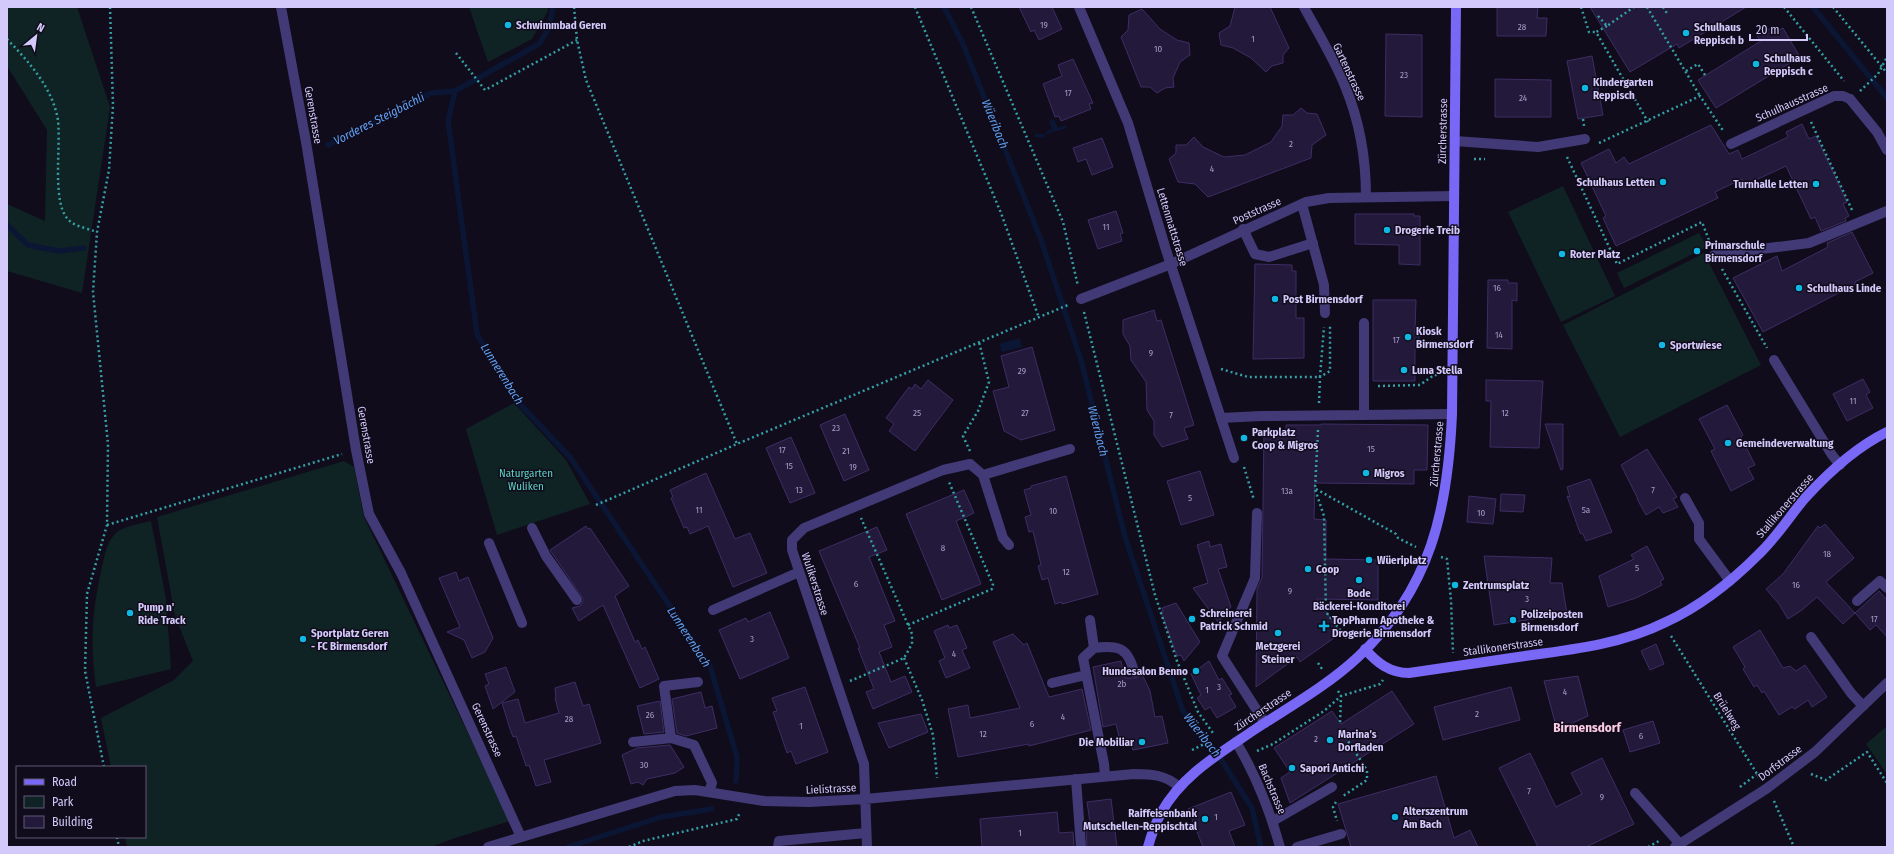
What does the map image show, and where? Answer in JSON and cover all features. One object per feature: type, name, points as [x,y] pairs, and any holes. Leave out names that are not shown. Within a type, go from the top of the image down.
[{"type":"main road","name":"Zürcherstrasse","points":[[1148,847],[1160,814],[1180,787],[1205,763],[1330,680],[1365,649],[1387,624],[1407,595],[1422,569],[1429,552],[1443,508],[1450,461],[1452,414],[1456,7]]},
{"type":"main road","name":"Stallikonerstrasse","points":[[1365,649],[1373,658],[1391,670],[1400,673],[1409,673],[1589,647],[1619,640],[1666,622],[1699,604],[1730,581],[1760,554],[1806,497],[1855,451],[1887,432]]},
{"type":"street","name":"Gerenstrasse","points":[[282,7],[306,142],[356,450],[369,514],[401,573],[521,837]]},
{"type":"street","name":"Lettenmattstrasse","points":[[1078,7],[1128,123],[1171,264],[1234,458]]},
{"type":"street","name":"Gartenstrasse","points":[[1304,7],[1345,85],[1358,122],[1363,148],[1366,197]]},
{"type":"street","name":"Schulhausstrasse","points":[[1732,144],[1805,108],[1834,96],[1853,96]]},
{"type":"street","points":[[1853,96],[1887,150]]},
{"type":"street","points":[[1455,141],[1538,147],[1585,139]]},
{"type":"street","name":"Poststrasse","points":[[1082,304],[1302,204],[1329,198],[1454,196]]},
{"type":"street","points":[[1302,204],[1324,285],[1325,313]]},
{"type":"street","points":[[1714,255],[1809,243],[1887,211]]},
{"type":"street","points":[[1243,230],[1255,254],[1269,257],[1313,243]]},
{"type":"street","points":[[1364,323],[1364,415]]},
{"type":"street","points":[[1774,360],[1832,455],[1840,465]]},
{"type":"street","points":[[1221,418],[1261,416],[1452,414]]},
{"type":"street","points":[[983,475],[1070,449]]},
{"type":"street","points":[[970,464],[983,475],[1004,538],[1009,545]]},
{"type":"street","name":"Wulikerstrasse","points":[[867,847],[864,764],[836,687],[799,572],[792,550],[792,540],[804,528],[944,470],[970,464]]},
{"type":"street","points":[[1685,498],[1699,522],[1699,539],[1730,581]]},
{"type":"street","points":[[1257,513],[1256,578],[1222,656],[1265,723]]},
{"type":"street","points":[[532,528],[546,556],[577,600]]},
{"type":"street","points":[[489,543],[522,623]]},
{"type":"street","points":[[713,610],[799,572]]},
{"type":"street","points":[[1857,601],[1880,581],[1887,588]]},
{"type":"street","points":[[1090,620],[1094,648]]},
{"type":"street","points":[[1811,637],[1851,694],[1863,706]]},
{"type":"street","points":[[1105,776],[1104,764],[1083,658],[1094,648],[1113,646],[1122,649],[1129,655],[1134,672]]},
{"type":"street","points":[[1052,682],[1086,674]]},
{"type":"street","points":[[672,738],[664,686],[698,682]]},
{"type":"street","name":"Dorfstrasse","points":[[1677,846],[1766,789],[1815,752],[1887,683]]},
{"type":"street","points":[[633,742],[672,738],[694,745],[712,783],[709,792]]},
{"type":"street","name":"Bachstrasse","points":[[1236,742],[1244,756],[1273,821],[1280,847]]},
{"type":"street","name":"Lielistrasse","points":[[488,847],[675,791],[695,790],[786,803],[865,799],[1134,774],[1160,776],[1171,779],[1180,787]]},
{"type":"street","points":[[1076,779],[1081,847]]},
{"type":"street","points":[[1273,821],[1332,787]]},
{"type":"street","points":[[1635,793],[1677,846]]},
{"type":"street","points":[[778,847],[779,841],[866,833]]},
{"type":"street","points":[[1297,847],[1341,834]]},
{"type":"path","points":[[104,766],[85,671],[87,594],[107,525],[108,444],[93,292],[97,232],[109,170],[113,106],[110,7]]},
{"type":"path","points":[[574,7],[577,40],[586,80],[737,444]]},
{"type":"path","points":[[914,7],[1001,213],[1039,318]]},
{"type":"path","points":[[971,7],[1063,222],[1155,595],[1177,661],[1198,712],[1213,733]]},
{"type":"path","points":[[1581,7],[1589,32],[1596,32],[1607,26],[1634,7]]},
{"type":"path","points":[[1647,7],[1700,96],[1732,144]]},
{"type":"path","points":[[1664,7],[1668,15]]},
{"type":"path","points":[[1784,7],[1845,83],[1853,96],[1878,74],[1883,68],[1887,57]]},
{"type":"path","points":[[1833,7],[1887,73]]},
{"type":"path","points":[[1598,16],[1607,26]]},
{"type":"path","points":[[1596,32],[1648,122]]},
{"type":"path","points":[[7,39],[23,56],[44,84],[57,116],[60,200],[64,214],[71,222],[97,232]]},
{"type":"path","points":[[456,53],[467,69],[485,90],[577,40]]},
{"type":"path","points":[[1686,71],[1698,64],[1705,75]]},
{"type":"path","points":[[1596,144],[1648,122],[1700,96]]},
{"type":"path","points":[[1805,108],[1858,223]]},
{"type":"path","points":[[1561,158],[1572,155]]},
{"type":"path","points":[[1567,157],[1617,264],[1702,222],[1714,255],[1774,360]]},
{"type":"path","points":[[1474,159],[1489,159]]},
{"type":"path","points":[[596,505],[979,342],[1044,316],[1082,304]]},
{"type":"path","points":[[1214,367],[1248,377],[1320,378],[1325,313]]},
{"type":"path","points":[[970,464],[970,451],[963,436],[978,411],[989,382],[979,342]]},
{"type":"path","points":[[1365,386],[1420,385],[1434,375],[1452,375]]},
{"type":"path","points":[[107,525],[356,450]]},
{"type":"path","points":[[1244,466],[1257,513]]},
{"type":"path","points":[[908,625],[991,591],[993,585],[944,470]]},
{"type":"path","points":[[1316,489],[1396,534],[1398,538],[1447,559],[1451,600],[1453,654]]},
{"type":"path","points":[[836,687],[904,658],[912,644],[912,634],[856,506]]},
{"type":"path","name":"Brüelweg","points":[[1671,636],[1766,789]]},
{"type":"path","points":[[904,658],[922,700],[933,735],[937,778]]},
{"type":"path","points":[[1244,756],[1273,744],[1324,711],[1341,696],[1380,684]]},
{"type":"path","points":[[1340,729],[1367,770],[1367,780],[1337,801],[1333,807],[1341,834]]},
{"type":"path","points":[[1192,750],[1211,741]]},
{"type":"path","points":[[1809,773],[1826,780],[1867,752],[1887,783]]},
{"type":"path","points":[[629,847],[642,841],[737,819],[746,797]]},
{"type":"path","points":[[1779,811],[1794,847]]},
{"type":"green space","points":[[7,7],[77,7],[110,107],[82,293],[7,271],[7,204],[45,221],[47,130],[7,66]]},
{"type":"green space","name":"Schwimmbad Geren","points":[[469,7],[547,7],[548,11],[532,39],[488,62]]},
{"type":"green space","name":"Roter Platz","points":[[1563,186],[1615,296],[1561,322],[1508,212]]},
{"type":"green space","points":[[1699,233],[1707,247],[1624,288],[1617,273]]},
{"type":"green space","name":"Sportwiese","points":[[1704,253],[1761,365],[1620,437],[1563,325]]},
{"type":"green space","name":"Naturgarten Wuliken","points":[[514,403],[566,460],[590,504],[497,535],[466,429]]},
{"type":"green space","name":"Sportplatz Geren - FC Birmensdorf","points":[[344,461],[354,467],[364,517],[510,821],[431,847],[127,847],[125,838],[146,838],[146,766],[111,766],[101,718],[174,680],[193,661],[175,616],[157,517]]},
{"type":"green space","name":"Pump n' Ride Track","points":[[151,521],[166,599],[171,669],[96,687],[93,658],[94,615],[98,586],[106,551],[110,541],[119,531]]},
{"type":"green space","points":[[1887,726],[1887,774],[1866,744]]},
{"type":"water","points":[[1054,119],[1058,128],[1066,125],[1067,128],[1044,135],[1043,138],[1035,137],[1035,134],[1045,134],[1050,129],[1052,130],[1049,121]]},
{"type":"water","points":[[1020,338],[1022,347],[1002,352],[999,344]]},
{"type":"building","points":[[1019,7],[1052,7],[1062,29],[1039,40],[1034,30],[1031,32]]},
{"type":"building","points":[[1235,7],[1270,7],[1289,48],[1283,55],[1283,63],[1272,66],[1266,72],[1251,58],[1233,48],[1221,45],[1219,33],[1230,26]]},
{"type":"building","points":[[1497,7],[1538,7],[1537,18],[1547,18],[1546,36],[1497,36]]},
{"type":"building","points":[[1590,7],[1746,7],[1679,48],[1677,44],[1630,72]]},
{"type":"building","points":[[1142,9],[1160,29],[1177,40],[1189,43],[1190,55],[1180,62],[1173,78],[1174,87],[1165,88],[1157,93],[1150,87],[1141,87],[1121,37],[1128,30],[1129,15]]},
{"type":"building","name":"Schulhaus Reppisch c","points":[[1771,28],[1774,33],[1783,28],[1800,57],[1716,108],[1698,80],[1761,41],[1757,36]]},
{"type":"building","points":[[1386,34],[1422,35],[1422,117],[1385,116]]},
{"type":"building","name":"Kindergarten Reppisch","points":[[1592,56],[1603,115],[1578,119],[1567,61]]},
{"type":"building","points":[[1073,59],[1093,103],[1089,104],[1091,109],[1061,121],[1059,116],[1055,117],[1043,84],[1062,76],[1058,65]]},
{"type":"building","points":[[1495,79],[1551,80],[1551,117],[1495,117]]},
{"type":"building","points":[[1301,108],[1307,113],[1317,114],[1326,135],[1312,145],[1311,158],[1208,197],[1195,184],[1178,182],[1169,159],[1176,153],[1176,145],[1186,145],[1194,137],[1203,147],[1224,157],[1245,155],[1271,142],[1282,126],[1283,115],[1293,115]]},
{"type":"building","name":"Schulhaus Letten","points":[[1802,124],[1809,139],[1816,136],[1847,202],[1843,204],[1849,216],[1845,218],[1846,221],[1821,231],[1815,217],[1811,219],[1786,166],[1745,185],[1742,179],[1715,192],[1718,198],[1616,246],[1603,218],[1606,216],[1581,163],[1609,149],[1616,163],[1624,157],[1629,164],[1711,125],[1729,154],[1738,150],[1742,159],[1788,137],[1786,132]]},
{"type":"building","points":[[1102,138],[1113,167],[1092,175],[1086,159],[1078,162],[1073,148]]},
{"type":"building","points":[[1116,211],[1123,233],[1120,234],[1122,241],[1098,249],[1088,220]]},
{"type":"building","name":"Drogerie Treib","points":[[1355,214],[1414,214],[1414,216],[1420,216],[1420,265],[1399,264],[1399,245],[1355,244]]},
{"type":"building","name":"Schulhaus Linde","points":[[1852,232],[1873,273],[1855,282],[1856,284],[1763,332],[1733,278],[1777,256],[1782,271],[1828,247],[1827,243]]},
{"type":"building","name":"Post Birmensdorf","points":[[1255,264],[1292,265],[1292,271],[1296,271],[1296,318],[1304,318],[1304,358],[1253,359]]},
{"type":"building","points":[[1488,280],[1508,280],[1508,283],[1517,283],[1517,301],[1512,300],[1512,349],[1487,348]]},
{"type":"building","points":[[1373,300],[1416,300],[1415,332],[1419,336],[1419,345],[1415,350],[1415,381],[1373,381]]},
{"type":"building","points":[[1154,310],[1157,321],[1161,320],[1194,425],[1184,428],[1188,439],[1162,447],[1154,435],[1154,421],[1147,410],[1146,382],[1131,360],[1130,346],[1123,334],[1123,320]]},
{"type":"building","points":[[1032,347],[1055,430],[1021,440],[1004,431],[993,391],[1009,387],[1001,356]]},
{"type":"building","points":[[1863,379],[1870,392],[1866,395],[1873,408],[1847,421],[1833,394]]},
{"type":"building","points":[[928,380],[953,400],[915,451],[889,431],[894,424],[886,418],[909,387],[912,389],[915,384],[921,389]]},
{"type":"building","points":[[1486,380],[1543,381],[1539,448],[1490,447],[1491,401],[1486,401]]},
{"type":"building","name":"Gemeindeverwaltung","points":[[1727,405],[1743,435],[1741,437],[1755,465],[1748,468],[1754,479],[1731,491],[1711,451],[1715,449],[1699,419]]},
{"type":"building","points":[[845,414],[869,470],[844,481],[820,425]]},
{"type":"building","points":[[1545,424],[1563,424],[1563,469],[1561,470]]},
{"type":"building","points":[[1286,425],[1428,425],[1427,470],[1414,470],[1414,484],[1315,483],[1314,519],[1326,520],[1326,559],[1378,560],[1378,600],[1317,599],[1341,633],[1300,662],[1297,657],[1256,687],[1257,589],[1262,578],[1264,431],[1286,431]]},
{"type":"building","points":[[791,437],[815,493],[790,503],[766,448]]},
{"type":"building","points":[[1647,449],[1677,497],[1673,499],[1678,507],[1663,513],[1659,507],[1646,515],[1621,465]]},
{"type":"building","points":[[1200,471],[1214,515],[1181,525],[1167,481]]},
{"type":"building","points":[[706,473],[735,539],[750,533],[767,573],[733,587],[708,526],[690,534],[687,527],[684,528],[671,498],[673,497],[670,490]]},
{"type":"building","points":[[1066,476],[1098,594],[1062,604],[1062,602],[1055,604],[1048,578],[1042,580],[1038,566],[1041,565],[1033,531],[1029,532],[1025,517],[1031,515],[1024,490],[1031,488],[1031,486]]},
{"type":"building","points":[[1590,479],[1612,532],[1586,541],[1583,534],[1580,533],[1567,496],[1570,497],[1567,487]]},
{"type":"building","points":[[964,490],[974,513],[956,521],[981,584],[942,600],[906,514]]},
{"type":"building","points":[[1501,494],[1525,495],[1523,512],[1500,511]]},
{"type":"building","points":[[1469,496],[1496,499],[1493,524],[1467,522]]},
{"type":"building","points":[[1825,524],[1854,558],[1826,582],[1855,613],[1843,624],[1817,597],[1802,610],[1788,619],[1779,604],[1766,589],[1783,574],[1818,526],[1820,528]]},
{"type":"building","points":[[586,526],[588,529],[590,528],[629,586],[615,596],[635,642],[638,640],[642,649],[645,647],[659,679],[640,688],[603,605],[579,621],[572,608],[580,606],[584,600],[550,550]]},
{"type":"building","points":[[877,527],[887,550],[869,557],[895,621],[884,625],[892,647],[879,652],[891,682],[905,676],[912,692],[873,709],[866,692],[874,689],[858,648],[860,648],[819,551]]},
{"type":"building","points":[[1209,541],[1210,547],[1221,544],[1227,567],[1218,569],[1231,607],[1218,622],[1193,588],[1208,583],[1197,545]]},
{"type":"building","points":[[1647,546],[1664,579],[1660,581],[1662,585],[1636,598],[1608,607],[1599,576],[1634,559],[1631,555]]},
{"type":"building","points":[[1484,556],[1552,558],[1550,583],[1562,583],[1567,614],[1494,625]]},
{"type":"building","points":[[456,572],[459,581],[468,577],[493,638],[485,652],[472,658],[464,640],[447,632],[460,627],[439,578]]},
{"type":"building","points":[[1879,591],[1887,600],[1887,637],[1876,625],[1870,630],[1855,613]]},
{"type":"building","points":[[1176,603],[1200,642],[1184,661],[1181,655],[1177,656],[1161,612],[1163,611],[1162,608]]},
{"type":"building","points":[[770,612],[789,658],[740,679],[719,630],[746,618],[748,622]]},
{"type":"building","points":[[948,625],[949,628],[957,625],[967,648],[962,650],[970,668],[946,678],[939,661],[945,658],[934,631]]},
{"type":"building","points":[[1760,630],[1783,668],[1790,666],[1796,671],[1805,665],[1827,697],[1812,707],[1808,700],[1795,709],[1792,707],[1779,715],[1764,691],[1762,693],[1757,685],[1754,687],[1743,669],[1745,667],[1733,647]]},
{"type":"building","points":[[1013,634],[1024,645],[1027,643],[1049,697],[1082,689],[1091,730],[1029,746],[1029,744],[958,757],[948,709],[968,705],[970,718],[1020,708],[993,642]]},
{"type":"building","points":[[1656,644],[1664,664],[1650,670],[1641,651]]},
{"type":"building","points":[[1121,661],[1125,678],[1135,678],[1142,674],[1150,691],[1155,717],[1162,716],[1168,743],[1133,750],[1131,743],[1121,745],[1116,724],[1103,727],[1093,667]]},
{"type":"building","points":[[1209,661],[1219,680],[1222,678],[1232,694],[1229,695],[1236,707],[1217,718],[1210,707],[1205,710],[1197,698],[1201,695],[1191,674]]},
{"type":"building","points":[[506,667],[515,692],[493,709],[485,686],[489,684],[485,674]]},
{"type":"building","points":[[1578,676],[1588,716],[1557,730],[1544,681]]},
{"type":"building","points":[[575,682],[583,706],[589,704],[601,743],[544,760],[551,782],[536,786],[529,765],[526,766],[516,736],[513,737],[502,703],[518,699],[525,723],[559,713],[555,698],[555,688]]},
{"type":"building","points":[[805,687],[828,752],[796,764],[791,751],[787,753],[773,712],[777,711],[772,698]]},
{"type":"building","points":[[1511,687],[1520,720],[1443,740],[1434,707]]},
{"type":"building","points":[[1392,691],[1414,724],[1290,803],[1281,778],[1290,772],[1274,748],[1332,711],[1341,724]]},
{"type":"building","points":[[701,692],[705,708],[712,706],[717,728],[686,736],[677,733],[672,699]]},
{"type":"building","points":[[660,701],[664,732],[644,734],[637,706]]},
{"type":"building","points":[[921,714],[928,732],[889,748],[878,723]]},
{"type":"building","points":[[1653,721],[1660,743],[1630,752],[1623,730]]},
{"type":"building","points":[[670,745],[684,767],[675,773],[647,779],[643,785],[638,782],[631,784],[622,755],[637,748]]},
{"type":"building","points":[[1530,753],[1556,807],[1582,794],[1571,773],[1602,758],[1634,824],[1586,847],[1538,847],[1499,768]]},
{"type":"building","name":"Alterszentrum Am Bach","points":[[1436,776],[1454,838],[1470,830],[1478,847],[1351,847],[1338,804]]},
{"type":"building","points":[[1231,792],[1245,825],[1229,831],[1235,847],[1203,847],[1188,809]]},
{"type":"building","points":[[1111,799],[1117,847],[1087,847],[1086,830],[1091,829],[1087,802]]},
{"type":"building","points":[[1057,812],[1059,833],[1073,832],[1074,847],[982,847],[980,819]]},
{"type":"waterway","name":"Lunnerenbach","points":[[553,7],[549,28],[539,44],[455,91],[448,121],[477,334],[515,399],[570,457],[710,666],[737,757],[736,781]]},
{"type":"waterway","name":"Wüeribach","points":[[944,7],[963,44],[1040,237],[1081,360],[1125,537],[1183,711],[1215,750],[1252,808],[1261,847]]},
{"type":"waterway","points":[[1813,7],[1887,98]]},
{"type":"waterway","name":"Vorderes Steigbächli","points":[[328,145],[431,93],[455,91]]},
{"type":"waterway","name":"Vorderes Steigbächli","points":[[7,225],[28,245],[59,251],[84,248]]},
{"type":"waterway","name":"Lunnerenbach","points":[[568,847],[661,817],[712,809]]},
{"type":"place","name":"Schwimmbad Geren","points":[[508,25]]},
{"type":"place","name":"Schulhaus Reppisch b","points":[[1686,33]]},
{"type":"place","name":"Schulhaus Reppisch c","points":[[1756,64]]},
{"type":"place","name":"Kindergarten Reppisch","points":[[1585,88]]},
{"type":"place","name":"Schulhaus Letten","points":[[1663,182]]},
{"type":"place","name":"Turnhalle Letten","points":[[1816,184]]},
{"type":"place","name":"Drogerie Treib","points":[[1387,230]]},
{"type":"place","name":"Primarschule Birmensdorf","points":[[1697,251]]},
{"type":"place","name":"Roter Platz","points":[[1562,254]]},
{"type":"place","name":"Schulhaus Linde","points":[[1799,288]]},
{"type":"place","name":"Post Birmensdorf","points":[[1275,299]]},
{"type":"place","name":"Kiosk Birmensdorf","points":[[1408,337]]},
{"type":"place","name":"Sportwiese","points":[[1662,345]]},
{"type":"place","name":"Luna Stella","points":[[1404,370]]},
{"type":"place","name":"Parkplatz Coop & Migros","points":[[1244,438]]},
{"type":"place","name":"Gemeindeverwaltung","points":[[1728,443]]},
{"type":"place","name":"Migros","points":[[1366,473]]},
{"type":"place","name":"Wüeriplatz","points":[[1369,560]]},
{"type":"place","name":"Coop","points":[[1308,569]]},
{"type":"place","name":"Bode Bäckerei-Konditorei","points":[[1359,580]]},
{"type":"place","name":"Zentrumsplatz","points":[[1455,585]]},
{"type":"place","name":"Pump n' Ride Track","points":[[130,613]]},
{"type":"place","name":"Schreinerei Patrick Schmid","points":[[1192,619]]},
{"type":"place","name":"Polizeiposten Birmensdorf","points":[[1513,620]]},
{"type":"place","name":"TopPharm Apotheke & Drogerie Birmensdorf","points":[[1324,626]]},
{"type":"place","name":"Metzgerei Steiner","points":[[1278,633]]},
{"type":"place","name":"Sportplatz Geren - FC Birmensdorf","points":[[303,639]]},
{"type":"place","name":"Hundesalon Benno","points":[[1196,671]]},
{"type":"place","name":"Marina’s Dorfladen","points":[[1330,740]]},
{"type":"place","name":"Die Mobiliar","points":[[1142,742]]},
{"type":"place","name":"Sapori Antichi","points":[[1292,768]]},
{"type":"place","name":"Alterszentrum Am Bach","points":[[1395,817]]},
{"type":"place","name":"Raiffeisenbank Mutschellen-Reppischtal","points":[[1205,819]]},
{"type":"district","name":"Birmensdorf","points":[[1587,727]]}]
